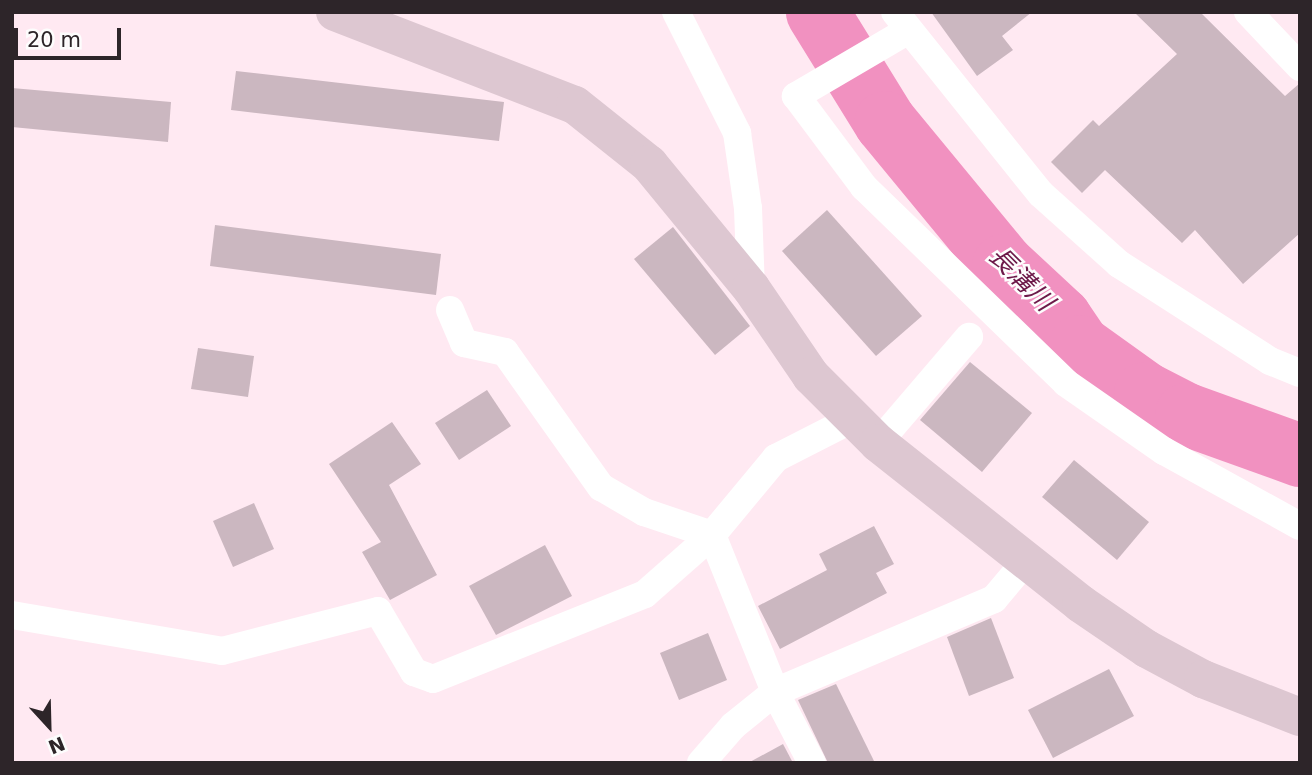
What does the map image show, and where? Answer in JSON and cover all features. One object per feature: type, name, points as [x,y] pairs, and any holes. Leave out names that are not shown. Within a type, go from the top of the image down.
[{"type":"street","points":[[334,12],[575,105],[649,164],[751,288],[811,376],[866,431],[1026,561],[1147,649],[1203,679],[1300,717]]},
{"type":"street","points":[[676,12],[737,134],[748,208],[751,288]]},
{"type":"street","points":[[1248,12],[1300,67]]},
{"type":"street","points":[[1300,373],[1270,361],[1119,264],[1041,194],[904,18],[796,96],[864,187],[1066,383],[1164,451],[1300,526]]},
{"type":"street","points":[[450,310],[464,343],[505,352],[601,486],[644,512],[712,535],[775,692],[813,763]]},
{"type":"street","points":[[12,615],[222,651],[378,611],[414,672],[433,678],[645,594],[712,535],[776,458],[866,431],[969,337]]},
{"type":"street","points":[[701,763],[733,726],[775,692],[994,599],[1026,561]]},
{"type":"building","points":[[931,12],[1032,12],[1002,36],[1013,50],[977,76]]},
{"type":"building","points":[[1134,12],[1200,12],[1285,96],[1300,83],[1300,233],[1243,284],[1195,230],[1182,243],[1105,170],[1082,193],[1051,162],[1093,120],[1099,126],[1177,54]]},
{"type":"building","points":[[236,71],[504,102],[499,141],[231,110]]},
{"type":"building","points":[[12,88],[171,102],[168,142],[12,127]]},
{"type":"building","points":[[827,210],[922,316],[876,356],[782,251]]},
{"type":"building","points":[[215,225],[441,254],[436,295],[210,266]]},
{"type":"building","points":[[673,227],[750,326],[715,355],[634,259]]},
{"type":"building","points":[[198,348],[254,356],[248,397],[191,389]]},
{"type":"building","points":[[970,362],[1032,413],[982,472],[920,420]]},
{"type":"building","points":[[487,390],[511,426],[459,460],[435,423]]},
{"type":"building","points":[[392,422],[421,464],[389,485],[437,575],[390,600],[362,552],[381,542],[329,464]]},
{"type":"building","points":[[1074,460],[1149,522],[1117,560],[1042,497]]},
{"type":"building","points":[[254,503],[274,549],[233,567],[213,521]]},
{"type":"building","points":[[874,526],[894,564],[876,573],[887,593],[780,649],[758,606],[827,570],[819,554]]},
{"type":"building","points":[[545,545],[572,596],[496,635],[469,586]]},
{"type":"building","points":[[991,618],[1014,678],[969,696],[947,637]]},
{"type":"building","points":[[708,633],[727,680],[679,700],[660,653]]},
{"type":"building","points":[[1109,669],[1134,716],[1053,758],[1028,710]]},
{"type":"building","points":[[836,684],[875,763],[828,763],[798,700]]},
{"type":"building","points":[[783,744],[793,763],[748,763]]},
{"type":"waterway","name":"長溝川","points":[[817,12],[885,122],[1003,265],[1060,318],[1079,346],[1145,393],[1186,414],[1300,455]]}]
